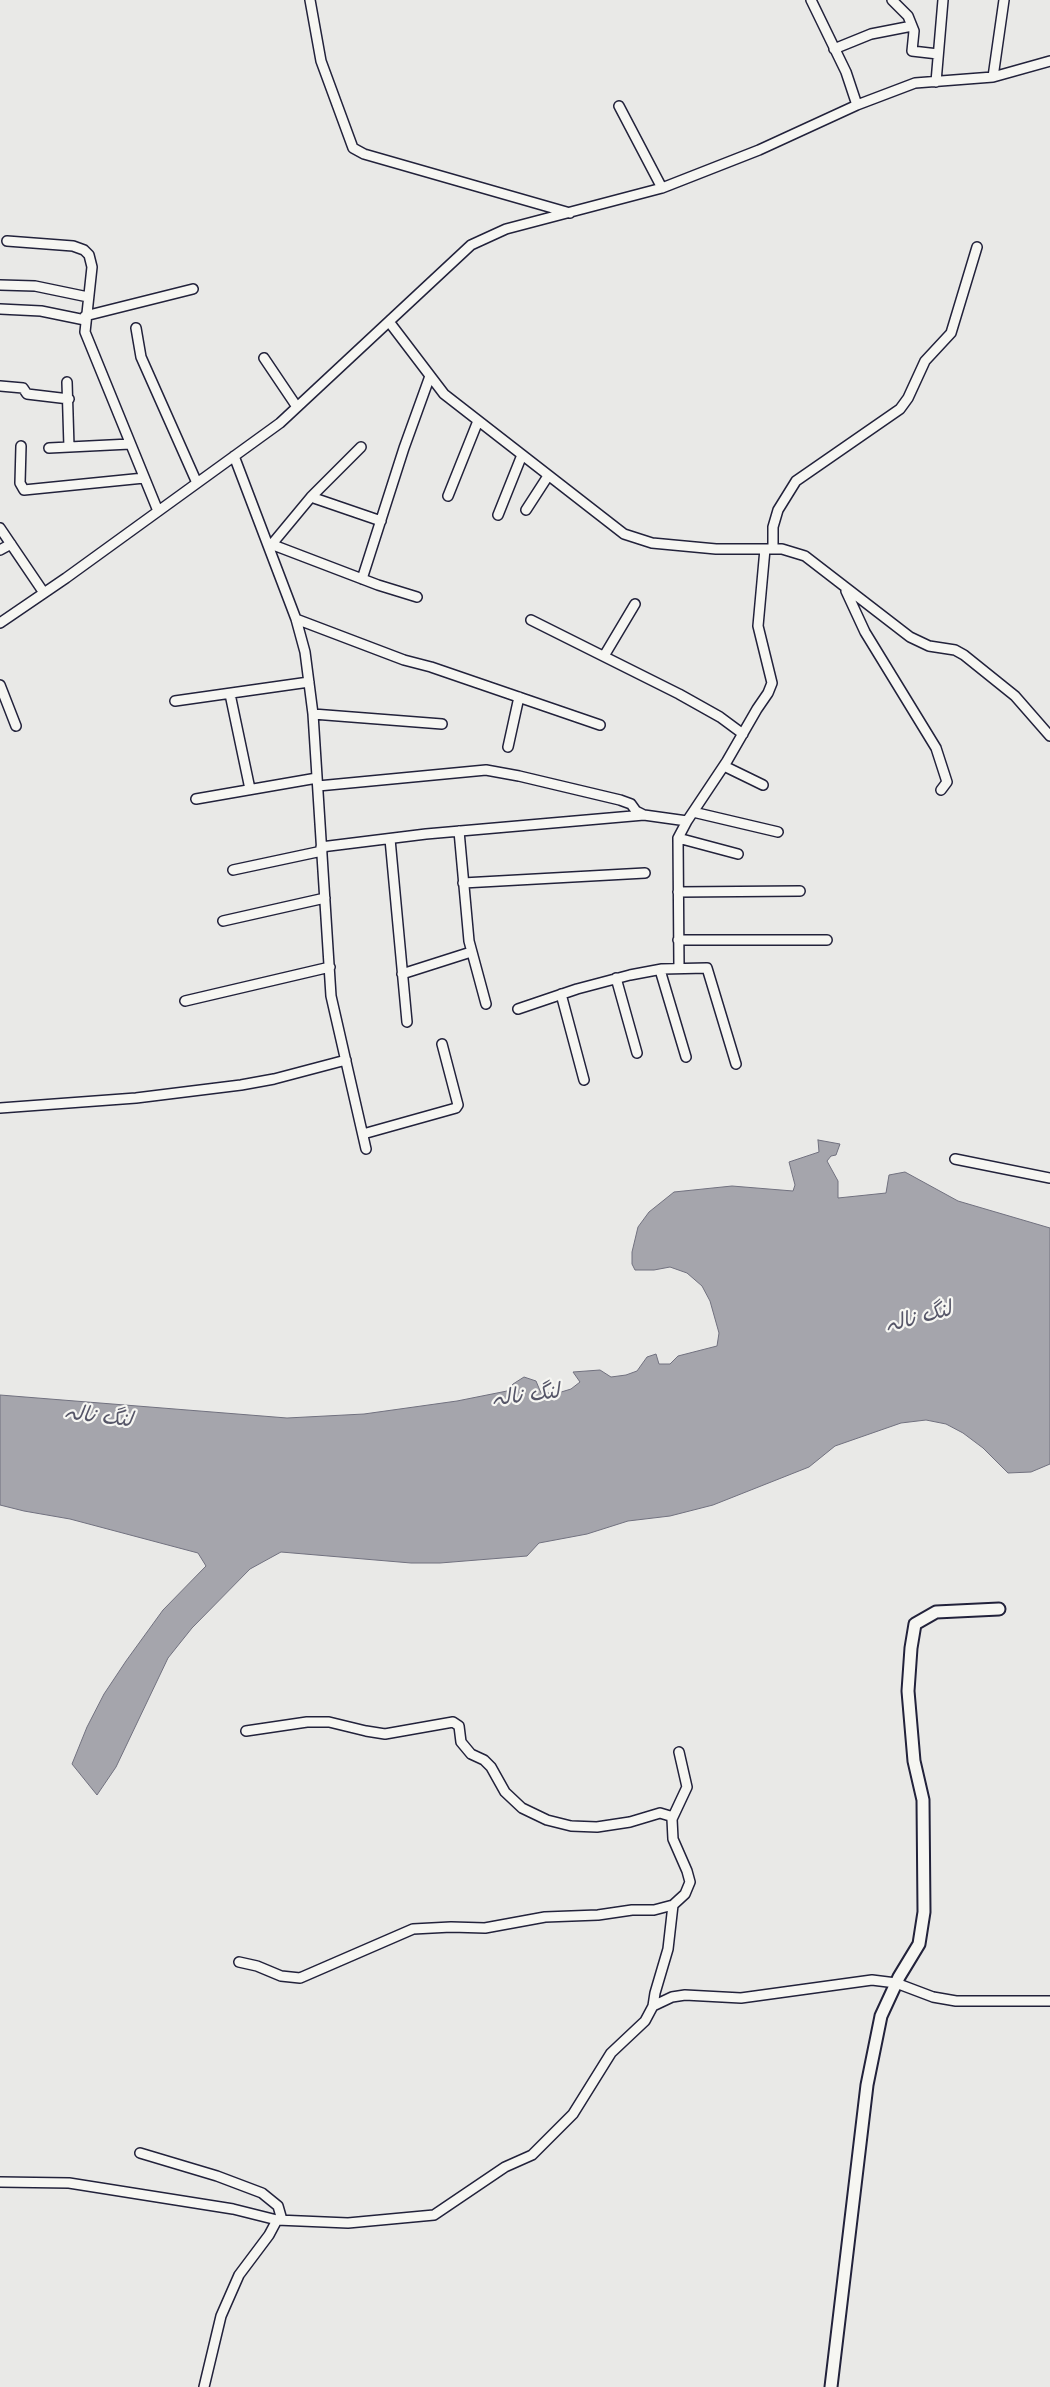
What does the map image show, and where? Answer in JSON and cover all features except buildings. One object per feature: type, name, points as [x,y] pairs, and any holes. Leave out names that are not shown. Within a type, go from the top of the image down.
[{"type":"street","points":[[310,0],[321,61],[353,148],[364,154],[570,214]]},
{"type":"street","points":[[811,0],[846,72],[857,105]]},
{"type":"street","points":[[892,0],[908,16],[914,31],[912,51],[938,54]]},
{"type":"street","points":[[936,82],[943,0]]},
{"type":"street","points":[[992,77],[1004,0]]},
{"type":"street","points":[[834,49],[871,34],[912,26]]},
{"type":"street","points":[[0,623],[44,594],[280,423],[471,246],[506,229],[570,214],[662,188],[759,150],[857,105],[915,83],[959,78],[992,77],[1050,61]]},
{"type":"street","points":[[620,106],[662,188]]},
{"type":"street","points":[[7,241],[73,246],[84,250],[90,255],[92,267],[84,332],[158,511]]},
{"type":"street","points":[[678,968],[678,838],[686,821],[724,766],[756,709],[768,693],[772,683],[758,626],[769,549],[778,510],[796,481],[900,409],[908,398],[925,361],[951,333],[977,247]]},
{"type":"street","points":[[0,285],[35,286],[88,297]]},
{"type":"street","points":[[0,309],[41,311],[85,318],[193,288]]},
{"type":"street","points":[[390,323],[444,394],[624,534],[662,544],[716,549],[782,549],[805,556],[910,637],[930,646],[955,650],[964,655],[1015,696],[1050,736]]},
{"type":"street","points":[[136,328],[142,357],[197,483]]},
{"type":"street","points":[[264,358],[298,408]]},
{"type":"street","points":[[362,579],[430,376]]},
{"type":"street","points":[[67,382],[70,447]]},
{"type":"street","points":[[0,386],[23,388],[28,394],[69,399]]},
{"type":"street","points":[[448,496],[478,421]]},
{"type":"street","points":[[49,448],[130,444]]},
{"type":"street","points":[[21,446],[20,484],[24,490],[144,478]]},
{"type":"street","points":[[270,543],[311,497],[361,447]]},
{"type":"street","points":[[498,515],[522,455]]},
{"type":"street","points":[[234,456],[270,543],[296,619],[305,652],[313,714],[331,996],[366,1149]]},
{"type":"street","points":[[526,510],[548,476]]},
{"type":"street","points":[[311,497],[381,521]]},
{"type":"street","points":[[0,528],[44,594]]},
{"type":"street","points":[[270,543],[362,579],[417,597]]},
{"type":"street","points":[[0,550],[11,544]]},
{"type":"street","points":[[845,588],[865,632],[936,748],[947,782],[942,790]]},
{"type":"street","points":[[604,656],[635,604]]},
{"type":"street","points":[[296,619],[404,660],[518,696],[600,725]]},
{"type":"street","points":[[531,620],[712,712],[743,734]]},
{"type":"street","points":[[175,701],[309,682]]},
{"type":"street","points":[[0,684],[16,726]]},
{"type":"street","points":[[230,694],[250,789]]},
{"type":"street","points":[[508,747],[518,696]]},
{"type":"street","points":[[313,714],[442,724]]},
{"type":"street","points":[[724,766],[763,785]]},
{"type":"street","points":[[196,800],[250,789],[318,782],[486,770],[620,800],[630,804],[636,811],[644,815]]},
{"type":"street","points":[[693,812],[778,832]]},
{"type":"street","points":[[233,870],[321,849],[459,831],[644,815],[686,821]]},
{"type":"street","points":[[459,831],[471,952],[486,1004]]},
{"type":"street","points":[[678,838],[738,854]]},
{"type":"street","points":[[390,839],[407,1022]]},
{"type":"street","points":[[463,883],[645,873]]},
{"type":"street","points":[[678,892],[800,890]]},
{"type":"street","points":[[223,921],[325,898]]},
{"type":"street","points":[[678,940],[827,940]]},
{"type":"street","points":[[402,974],[471,952]]},
{"type":"street","points":[[185,1000],[330,967]]},
{"type":"street","points":[[518,1009],[616,978],[678,968],[707,968],[736,1064]]},
{"type":"street","points":[[660,970],[686,1057]]},
{"type":"street","points":[[616,978],[637,1053]]},
{"type":"street","points":[[561,994],[584,1080]]},
{"type":"street","points":[[363,1134],[456,1108],[458,1105],[442,1044]]},
{"type":"street","points":[[0,1108],[136,1098],[241,1086],[346,1060]]},
{"type":"street","points":[[956,1159],[1050,1178]]},
{"type":"street","points":[[831,2387],[867,2085],[881,2016],[896,1983],[919,1944],[924,1912],[923,1800],[914,1761],[908,1691],[910,1648],[916,1624],[936,1612],[999,1609]]},
{"type":"street","points":[[246,1731],[308,1722],[329,1722],[366,1732],[385,1734],[453,1722],[459,1726],[461,1742],[472,1754],[484,1760],[491,1767],[505,1792],[522,1808],[547,1820],[571,1826],[598,1827],[630,1822],[660,1813],[670,1816],[672,1819]]},
{"type":"street","points":[[239,1962],[257,1966],[281,1976],[300,1978],[413,1929],[445,1927],[484,1928],[544,1917],[598,1915],[632,1910],[648,1911],[673,1905],[685,1894],[690,1882],[685,1865],[673,1840],[672,1819],[686,1787],[679,1752]]},
{"type":"street","points":[[0,2182],[69,2182],[234,2209],[279,2220],[348,2222],[434,2215],[505,2167],[532,2155],[573,2114],[611,2054],[645,2021],[653,2006],[654,1993],[668,1949],[673,1905]]},
{"type":"street","points":[[653,2006],[678,1995],[741,1998],[858,1980],[881,1980],[896,1983],[932,1997],[956,2001],[1050,2001]]},
{"type":"street","points":[[140,2152],[253,2188],[271,2199],[278,2206],[279,2220],[239,2275],[222,2316],[204,2387]]},
{"type":"water","name":"لنگ نالہ","points":[[818,1140],[840,1144],[836,1155],[831,1156],[827,1161],[838,1181],[838,1198],[886,1193],[889,1175],[905,1172],[958,1201],[1050,1228],[1050,1464],[1031,1472],[1008,1473],[983,1448],[963,1433],[946,1424],[926,1420],[901,1423],[835,1446],[809,1467],[713,1505],[670,1516],[628,1521],[587,1534],[539,1543],[527,1556],[440,1563],[411,1563],[281,1552],[250,1569],[192,1628],[168,1658],[116,1767],[97,1795],[72,1764],[87,1727],[104,1694],[163,1610],[206,1566],[198,1553],[70,1519],[0,1505],[0,1395],[287,1418],[364,1414],[457,1401],[507,1391],[513,1384],[524,1377],[536,1381],[541,1393],[558,1393],[571,1389],[580,1382],[573,1372],[600,1370],[611,1377],[626,1375],[637,1371],[647,1357],[656,1354],[659,1364],[670,1364],[678,1356],[717,1346],[719,1333],[710,1301],[702,1286],[687,1273],[670,1267],[654,1270],[635,1270],[632,1264],[632,1252],[638,1227],[649,1212],[674,1192],[732,1186],[793,1191],[795,1185],[789,1162],[819,1152]]}]
